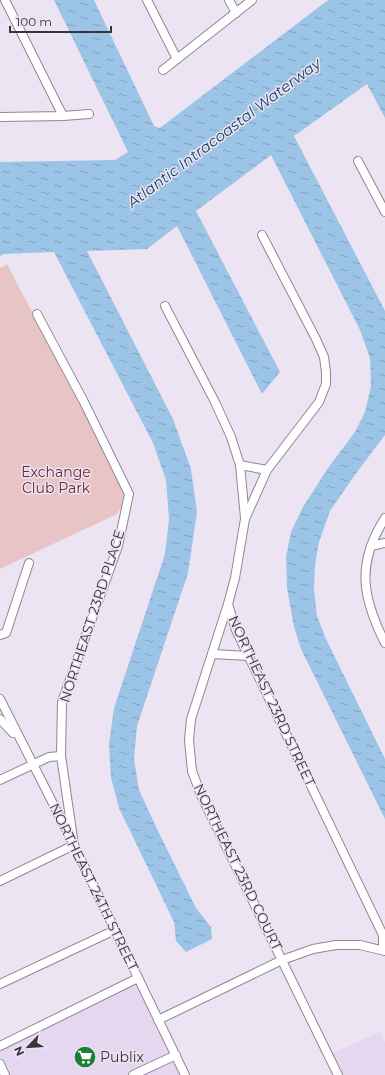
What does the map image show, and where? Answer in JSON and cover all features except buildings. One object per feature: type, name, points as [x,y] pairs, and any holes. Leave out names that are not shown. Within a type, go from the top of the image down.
[{"type":"street","points":[[5,0],[63,116]]},
{"type":"street","points":[[147,0],[177,59]]},
{"type":"street","points":[[229,0],[236,13]]},
{"type":"street","points":[[162,70],[252,0]]},
{"type":"street","points":[[0,117],[89,114]]},
{"type":"street","points":[[358,161],[385,212]]},
{"type":"street","name":"NORTHEAST 23RD STREET","points":[[262,235],[324,357],[326,384],[319,402],[266,470],[245,519],[236,578],[228,604],[236,630],[383,935],[384,951]]},
{"type":"street","points":[[165,306],[222,416],[231,437],[240,465],[245,519]]},
{"type":"street","name":"NORTHEAST 23RD PLACE","points":[[37,314],[84,402],[129,494],[118,546],[62,702],[61,756],[74,845]]},
{"type":"street","points":[[240,465],[266,470]]},
{"type":"street","points":[[385,518],[378,528],[371,546],[366,565],[365,588],[369,606],[385,644]]},
{"type":"street","points":[[371,546],[385,543]]},
{"type":"street","points":[[0,635],[6,632],[29,563]]},
{"type":"street","name":"NORTHEAST 23RD COURT","points":[[228,604],[191,719],[189,740],[192,771],[201,795],[338,1075]]},
{"type":"street","points":[[212,654],[249,656]]},
{"type":"street","name":"NORTHEAST 24TH STREET","points":[[0,700],[74,845],[185,1075]]},
{"type":"street","points":[[0,719],[8,726],[26,750]]},
{"type":"street","points":[[0,780],[49,757],[61,756]]},
{"type":"street","points":[[0,881],[74,845]]},
{"type":"street","points":[[0,984],[115,930]]},
{"type":"street","points":[[158,1020],[282,960],[313,949],[336,945],[360,945],[384,951]]},
{"type":"street","points":[[0,1046],[138,978]]},
{"type":"street","points":[[133,1075],[176,1055]]},
{"type":"street","points":[[0,1065],[5,1075]]},
{"type":"shaded area","points":[[137,981],[181,1075],[10,1075],[0,1055],[0,1048]]},
{"type":"shaded area","points":[[380,1032],[385,1042],[385,1075],[343,1075],[333,1053]]},
{"type":"green space","name":"Exchange Club Park","points":[[7,264],[128,497],[117,514],[0,569],[0,268]]},
{"type":"water","name":"Atlantic Intracoastal Waterway","points":[[54,0],[94,0],[154,126],[160,128],[328,0],[385,0],[385,118],[367,84],[294,136],[385,311],[385,435],[330,511],[319,542],[315,564],[314,589],[317,616],[326,639],[385,759],[385,819],[301,649],[294,627],[287,588],[286,557],[291,532],[303,507],[328,468],[355,432],[365,412],[371,386],[370,358],[360,330],[271,155],[196,211],[280,372],[262,394],[177,226],[147,249],[87,251],[173,419],[191,469],[197,512],[188,573],[137,726],[134,759],[139,790],[196,908],[211,927],[212,939],[186,952],[176,941],[174,922],[119,808],[111,778],[109,744],[114,708],[165,554],[169,519],[166,480],[153,443],[54,252],[4,254],[0,256],[0,162],[115,160],[128,152]]},
{"type":"place","name":"Publix","points":[[85,1057]]}]
